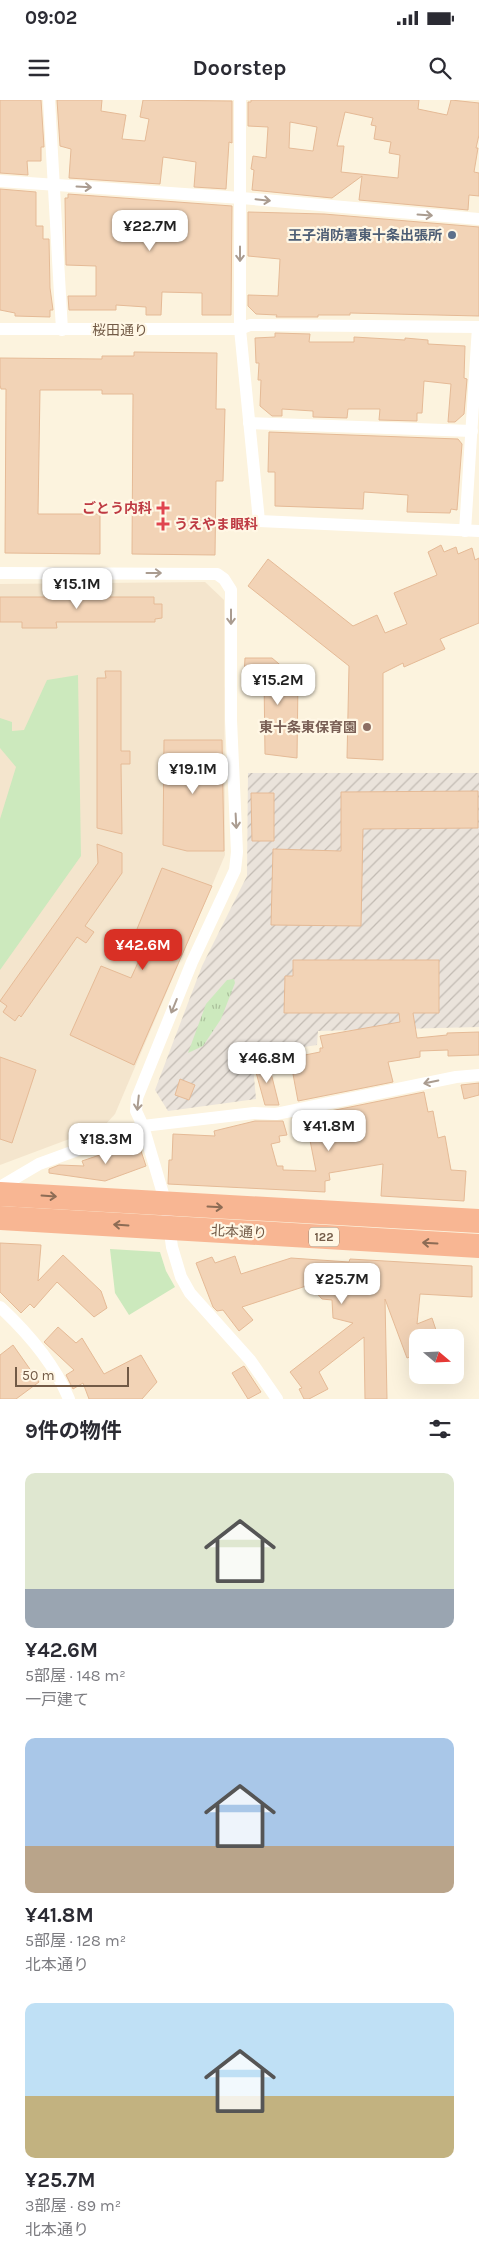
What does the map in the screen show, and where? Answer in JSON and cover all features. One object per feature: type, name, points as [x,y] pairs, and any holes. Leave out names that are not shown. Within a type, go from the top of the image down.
[{"type":"highway","name":"北本通り","points":[[0,1194],[479,1221]]},
{"type":"highway","name":"北本通り","points":[[0,1218],[479,1246]]},
{"type":"street","points":[[49,100],[62,330]]},
{"type":"street","points":[[240,100],[240,329],[259,521],[479,532]]},
{"type":"street","points":[[0,181],[241,198],[479,219]]},
{"type":"street","name":"桜田通り","points":[[0,329],[240,329],[250,325],[479,327]]},
{"type":"street","points":[[465,531],[479,327]]},
{"type":"street","points":[[249,423],[472,432]]},
{"type":"street","points":[[0,573],[217,574],[224,579],[231,590],[231,720],[237,852],[235,870],[192,962],[137,1098],[136,1111],[143,1126],[166,1204],[172,1248],[181,1277],[190,1293],[250,1360],[271,1397]]},
{"type":"street","points":[[0,1187],[39,1164],[143,1126],[254,1113],[276,1114],[456,1077],[479,1075]]},
{"type":"street","points":[[0,1307],[17,1323],[52,1366],[69,1399]]},
{"type":"shaded area","points":[[205,582],[224,600],[225,855],[115,1114],[104,1126],[0,1165],[0,584]]},
{"type":"shaded area","points":[[248,773],[479,773],[479,1027],[318,1031],[317,1045],[252,1055],[256,1099],[168,1111],[155,1090],[202,966],[247,876]]},
{"type":"green space","points":[[78,675],[81,856],[0,970],[0,819],[16,767],[0,748],[0,718],[12,722],[12,731],[24,730],[47,680]]},
{"type":"green space","points":[[234,979],[235,983],[221,1019],[203,1046],[188,1053],[206,1004],[227,980]]},
{"type":"green space","points":[[110,1249],[160,1252],[166,1271],[175,1287],[129,1315],[115,1293]]},
{"type":"building","points":[[0,100],[41,100],[44,147],[41,147],[41,161],[27,161],[28,175],[0,173]]},
{"type":"building","points":[[57,100],[102,100],[101,111],[126,115],[122,139],[145,141],[149,119],[140,117],[143,100],[232,101],[232,143],[229,142],[226,189],[194,187],[196,162],[163,157],[160,184],[69,178],[71,149],[60,146]]},
{"type":"building","points":[[251,100],[419,100],[418,109],[447,115],[451,100],[479,103],[479,135],[474,172],[479,173],[479,196],[469,195],[468,210],[359,200],[362,176],[332,198],[252,190],[254,170],[251,169],[253,156],[266,158],[268,127],[248,126],[248,102],[251,102]],"holes":[[[345,112],[373,118],[371,125],[376,126],[374,139],[391,142],[389,153],[400,155],[398,178],[341,172],[344,146],[337,146]],[[290,122],[317,127],[313,151],[289,148]]]},
{"type":"building","points":[[0,189],[36,192],[36,226],[43,226],[43,239],[49,239],[50,288],[53,310],[50,310],[50,317],[15,316],[15,313],[0,310]]},
{"type":"building","points":[[68,194],[232,206],[231,315],[202,315],[202,293],[162,292],[161,315],[146,315],[146,307],[116,305],[116,310],[69,310],[68,296],[96,296],[96,266],[66,265],[65,198],[68,198]]},
{"type":"building","points":[[248,212],[324,214],[479,227],[479,316],[350,313],[350,315],[318,315],[318,317],[276,317],[277,315],[256,314],[248,306],[248,295],[278,296],[280,259],[248,256]]},
{"type":"building","points":[[275,333],[310,334],[309,342],[354,342],[354,337],[405,340],[405,338],[428,340],[428,344],[465,346],[464,378],[467,379],[464,414],[455,422],[448,422],[451,384],[424,381],[422,413],[417,413],[417,421],[379,420],[380,409],[348,409],[347,418],[313,417],[313,411],[282,409],[282,416],[272,416],[260,406],[261,380],[258,380],[259,363],[256,363],[255,338],[275,337]]},
{"type":"building","points":[[134,352],[217,353],[216,409],[225,409],[223,481],[216,481],[215,555],[132,554],[133,394],[102,394],[102,390],[40,390],[38,514],[100,514],[100,554],[5,553],[6,389],[1,389],[0,385],[0,358],[102,359],[102,356],[134,356]]},
{"type":"building","points":[[269,432],[458,439],[462,444],[457,510],[451,509],[450,513],[407,512],[408,495],[364,492],[363,509],[275,506],[275,472],[268,472]]},
{"type":"building","points":[[441,545],[444,552],[456,547],[458,554],[472,548],[475,560],[479,558],[479,623],[440,639],[445,649],[404,667],[403,663],[383,673],[383,760],[347,758],[349,666],[248,586],[268,559],[353,626],[377,615],[385,633],[407,624],[394,593],[437,575],[428,552]]},
{"type":"building","points":[[0,597],[154,597],[154,604],[162,604],[162,618],[155,619],[155,622],[56,622],[57,628],[22,628],[22,622],[0,622]]},
{"type":"building","points":[[245,658],[272,658],[298,680],[297,758],[265,754],[264,677],[244,675]]},
{"type":"building","points":[[105,671],[121,671],[121,751],[130,751],[130,764],[121,764],[122,834],[97,828],[97,678],[106,678]]},
{"type":"building","points":[[164,740],[222,740],[224,851],[187,851],[163,845]]},
{"type":"building","points":[[478,791],[478,828],[363,829],[361,926],[271,925],[273,849],[341,851],[341,792]]},
{"type":"building","points":[[251,793],[274,793],[274,841],[252,841]]},
{"type":"building","points":[[97,844],[122,853],[122,873],[85,926],[94,932],[86,943],[77,937],[21,1017],[19,1015],[15,1021],[3,1012],[7,1006],[0,1001],[98,863]]},
{"type":"building","points":[[162,868],[212,886],[134,1065],[70,1035],[101,966],[131,978],[151,934],[137,929]]},
{"type":"building","points":[[293,960],[439,960],[439,1013],[413,1013],[417,1038],[447,1035],[447,1033],[479,1032],[479,1055],[448,1056],[448,1050],[420,1051],[420,1057],[388,1062],[393,1082],[298,1101],[290,1058],[320,1052],[320,1048],[323,1048],[320,1036],[400,1022],[399,1013],[284,1013],[285,976],[293,976]]},
{"type":"building","points":[[0,1057],[36,1070],[12,1143],[0,1139]]},
{"type":"building","points":[[268,1061],[279,1105],[265,1105],[254,1065]]},
{"type":"building","points":[[180,1079],[195,1085],[189,1100],[175,1095]]},
{"type":"building","points":[[479,1083],[479,1095],[464,1099],[461,1085]]},
{"type":"building","points":[[424,1092],[428,1112],[433,1111],[438,1138],[445,1136],[451,1170],[466,1171],[464,1201],[381,1196],[383,1164],[329,1173],[330,1180],[325,1181],[325,1192],[168,1184],[169,1160],[172,1160],[173,1134],[215,1136],[214,1131],[255,1121],[283,1121],[287,1135],[279,1136],[280,1142],[271,1144],[277,1166],[283,1166],[283,1170],[316,1171],[308,1130],[304,1131],[301,1117]]},
{"type":"building","points":[[138,1142],[146,1166],[105,1181],[49,1173],[49,1169],[59,1165],[84,1166],[82,1161]]},
{"type":"building","points":[[0,1243],[41,1245],[38,1281],[63,1255],[101,1291],[107,1308],[94,1317],[57,1282],[34,1308],[30,1304],[21,1313],[0,1292]]},
{"type":"building","points":[[235,1256],[241,1274],[291,1258],[349,1262],[350,1259],[472,1266],[472,1297],[420,1294],[417,1324],[432,1318],[436,1329],[409,1329],[409,1357],[407,1358],[385,1299],[387,1399],[365,1399],[364,1337],[319,1372],[328,1389],[309,1399],[304,1399],[299,1389],[302,1388],[290,1372],[353,1323],[333,1318],[332,1300],[322,1299],[309,1285],[242,1307],[253,1320],[239,1331],[223,1310],[217,1311],[213,1307],[196,1263],[212,1257],[215,1263]]},
{"type":"building","points":[[58,1327],[76,1343],[82,1338],[104,1374],[141,1355],[157,1382],[142,1399],[89,1399],[83,1383],[73,1389],[66,1375],[74,1370],[44,1342]]},
{"type":"building","points":[[13,1345],[39,1382],[16,1399],[0,1399],[0,1355]]},
{"type":"building","points":[[244,1366],[261,1392],[248,1399],[232,1373]]},
{"type":"place","name":"王子消防署東十条出張所","points":[[452,235]]},
{"type":"place","name":"ごとう内科","points":[[163,508]]},
{"type":"place","name":"うえやま眼科","points":[[163,524]]},
{"type":"place","name":"東十条東保育園","points":[[367,727]]}]
